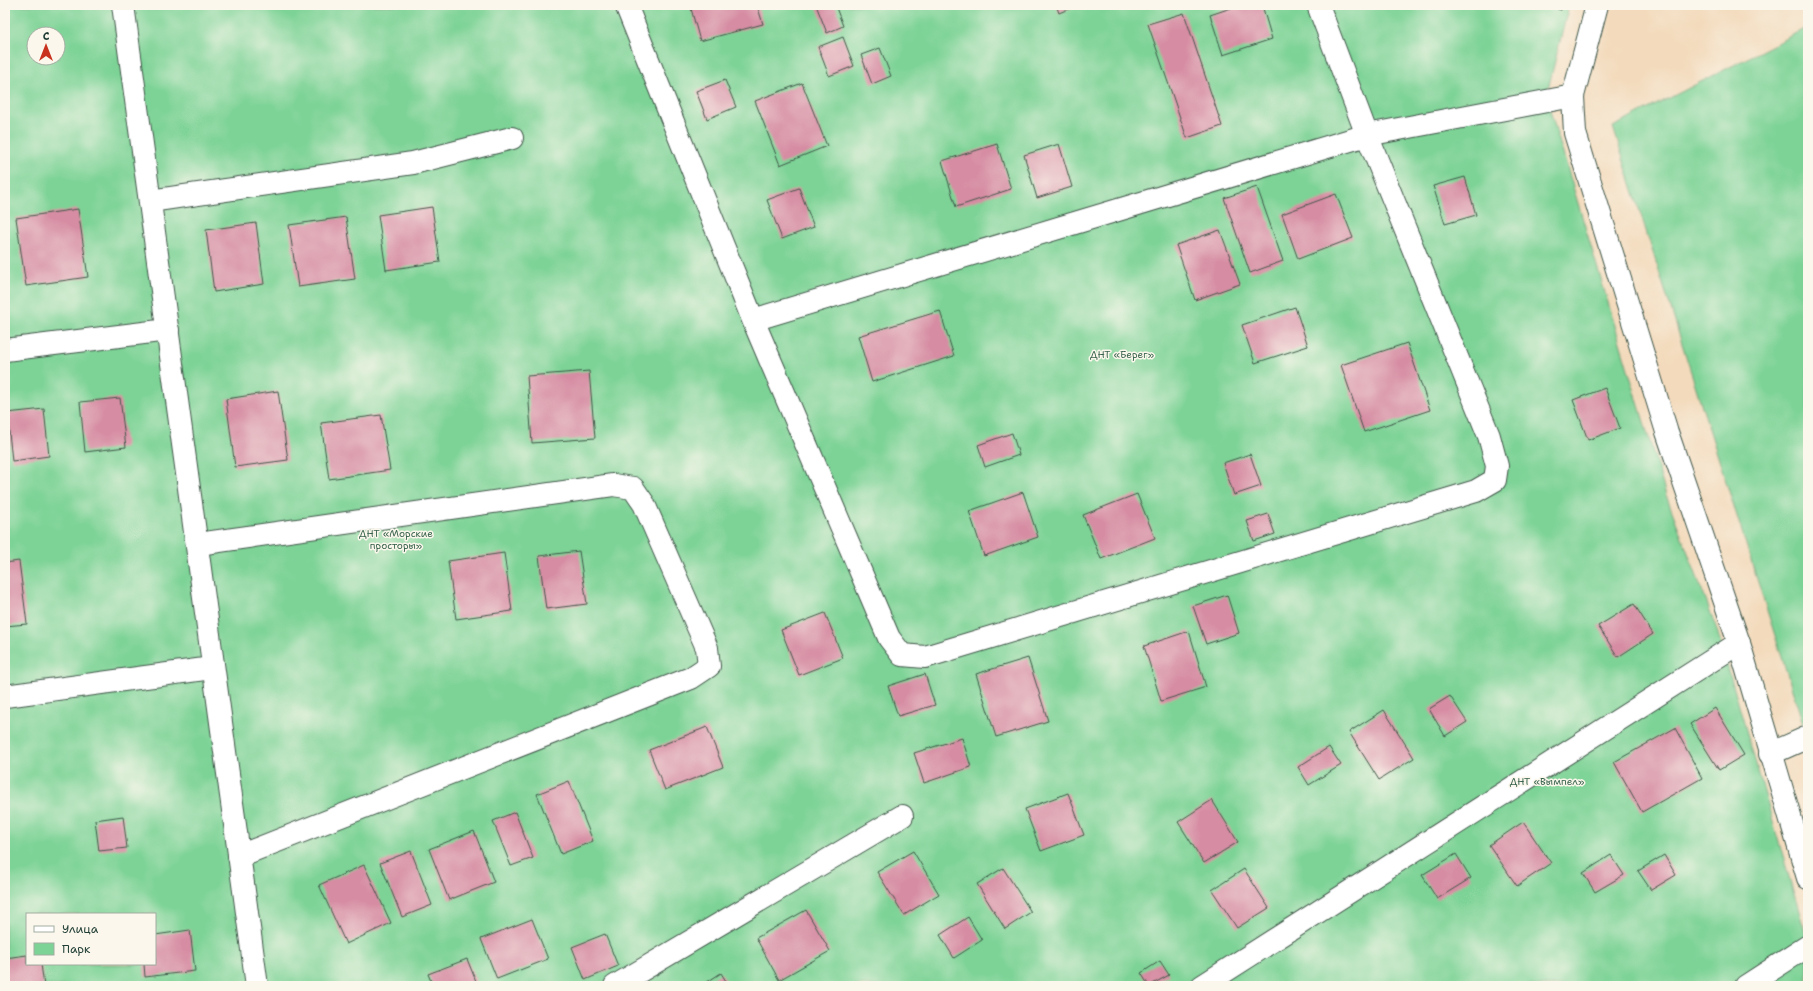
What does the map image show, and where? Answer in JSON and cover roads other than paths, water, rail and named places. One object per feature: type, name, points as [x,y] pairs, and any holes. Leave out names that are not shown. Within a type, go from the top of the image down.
[{"type":"street","points":[[123,5],[198,544],[212,668],[257,986]]},
{"type":"street","points":[[626,5],[753,320],[889,638],[902,655],[925,657],[1476,491],[1495,480],[1497,466],[1489,436],[1367,135],[1318,5]]},
{"type":"street","points":[[1597,5],[1573,96],[1575,133],[1667,432],[1739,643],[1770,754],[1808,878]]},
{"type":"street","points":[[753,320],[1367,135],[1573,96]]},
{"type":"street","points":[[150,201],[413,163],[512,138]]},
{"type":"street","points":[[5,350],[168,330]]},
{"type":"street","points":[[198,544],[613,485],[633,488],[644,504],[707,648],[709,666],[691,678],[239,856]]},
{"type":"street","points":[[1202,986],[1739,643]]},
{"type":"street","points":[[5,696],[212,668]]},
{"type":"street","points":[[1770,754],[1808,737]]},
{"type":"street","points":[[615,986],[902,816]]},
{"type":"street","points":[[1746,986],[1808,946]]},
{"type":"park label","name":"ДНТ «Берег»","points":[[1122,354]]},
{"type":"park label","name":"ДНТ «Морские просторы»","points":[[396,538]]},
{"type":"park label","name":"ДНТ «Вымпел»","points":[[1547,781]]}]
